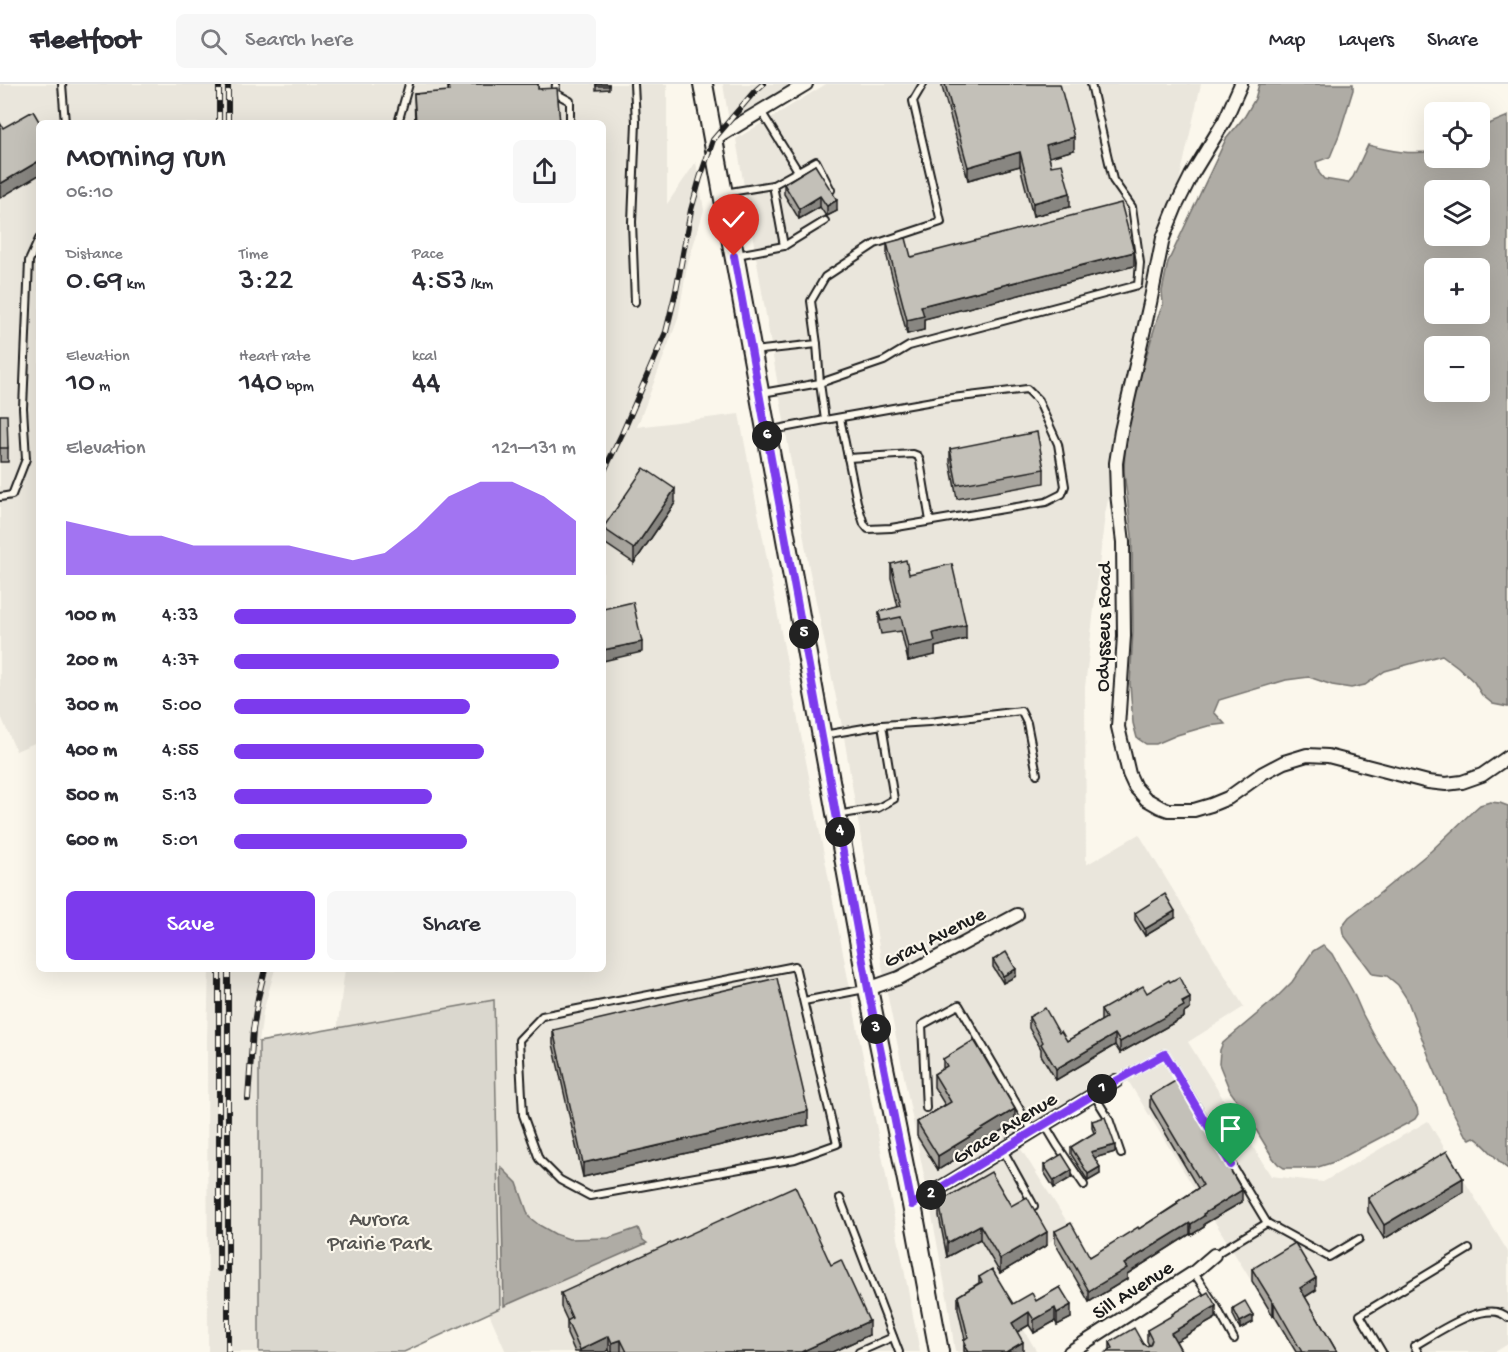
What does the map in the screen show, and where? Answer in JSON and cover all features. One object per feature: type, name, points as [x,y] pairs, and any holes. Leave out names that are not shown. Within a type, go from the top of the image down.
[{"type":"main road","points":[[704,84],[868,989],[939,1352]]},
{"type":"street","points":[[713,140],[806,84]]},
{"type":"street","name":"Odysseus Road","points":[[1241,84],[1225,120],[1191,176],[1163,238],[1121,431],[1116,463],[1123,542],[1124,636],[1118,727],[1130,774],[1136,787],[1146,799],[1160,807],[1168,810],[1194,810],[1228,798],[1263,772],[1307,755],[1328,756],[1428,782],[1446,784],[1462,782],[1482,775],[1508,757]]},
{"type":"street","name":"Gray Avenue","points":[[868,989],[898,978],[1017,915]]},
{"type":"street","name":"Grace Avenue","points":[[912,1205],[1116,1081]]},
{"type":"street","name":"Sill Avenue","points":[[1070,1352],[1129,1320],[1214,1255]]},
{"type":"lane","points":[[62,84],[66,120]]},
{"type":"lane","points":[[399,120],[409,84]]},
{"type":"lane","points":[[556,84],[555,93],[570,100],[570,120]]},
{"type":"lane","points":[[634,84],[636,122],[632,222],[635,302]]},
{"type":"lane","points":[[825,420],[811,301],[825,277],[875,244],[940,222],[914,100],[923,84]]},
{"type":"lane","points":[[760,394],[820,383],[884,361],[909,346],[1138,285],[1140,262],[1132,207],[1113,180],[1091,84]]},
{"type":"lane","points":[[761,111],[798,171]]},
{"type":"lane","points":[[723,193],[773,185],[816,161],[831,190]]},
{"type":"lane","points":[[773,185],[784,246]]},
{"type":"lane","points":[[734,256],[784,246],[825,221]]},
{"type":"lane","points":[[0,497],[12,495],[26,459],[23,408],[29,261],[36,246]]},
{"type":"lane","points":[[752,352],[817,344]]},
{"type":"lane","points":[[766,431],[944,399],[1027,389],[1038,400],[1058,444],[1065,486],[1062,494],[1046,502],[891,528],[868,529],[864,524],[857,502],[840,418]]},
{"type":"lane","points":[[848,458],[913,453],[918,456],[930,521]]},
{"type":"lane","points":[[822,735],[882,725],[1021,711],[1027,723],[1037,774]]},
{"type":"lane","points":[[837,815],[878,808],[894,799],[882,725]]},
{"type":"lane","points":[[795,966],[804,1001],[837,1144],[795,1159],[590,1196],[561,1180],[539,1160],[523,1115],[519,1040],[542,1016],[795,966]]},
{"type":"lane","points":[[804,1001],[868,989]]},
{"type":"lane","points":[[926,1108],[922,1025],[959,1005],[1033,1132]]},
{"type":"lane","points":[[1116,1081],[1165,1054],[1267,1223],[1329,1257],[1359,1239]]},
{"type":"lane","points":[[1094,1094],[1109,1119],[1121,1154]]},
{"type":"lane","points":[[1045,1124],[1084,1185]]},
{"type":"lane","points":[[1003,1150],[1034,1206]]},
{"type":"lane","points":[[840,1198],[899,1352]]},
{"type":"lane","points":[[1214,1255],[1267,1223]]},
{"type":"lane","points":[[1382,1352],[1360,1315],[1469,1249]]},
{"type":"lane","points":[[1193,1273],[1216,1306],[1234,1339]]},
{"type":"lane","points":[[1418,1352],[1414,1346],[1466,1316],[1498,1311],[1504,1313],[1508,1318]]},
{"type":"lane","points":[[859,1352],[893,1337]]},
{"type":"shaded area","points":[[0,84],[667,84],[667,204],[696,162],[704,210],[687,266],[678,319],[637,427],[739,414],[920,1352],[506,1352],[489,1313],[500,1307],[337,1031],[345,972],[606,972],[606,120],[36,120],[36,742],[16,751],[0,714]]},
{"type":"shaded area","points":[[723,84],[790,84],[729,121]]},
{"type":"shaded area","points":[[826,84],[1201,84],[1105,514],[1085,687],[1086,865],[1139,834],[1244,1007],[1188,1042],[1271,1176],[1323,1182],[1428,1121],[1508,1252],[1508,1344],[1495,1352],[1295,1352],[1127,1079],[1019,1146],[1071,1228],[993,1278],[1037,1352],[955,1352],[929,1200],[885,983],[843,731],[809,568],[736,139]]},
{"type":"shaded area","points":[[1259,84],[1353,84],[1339,135],[1330,157],[1316,162],[1319,173],[1324,179],[1348,183],[1368,145],[1401,152],[1424,152],[1424,168],[1490,168],[1490,123],[1508,116],[1508,707],[1493,704],[1482,695],[1474,682],[1442,655],[1385,671],[1365,685],[1351,688],[1332,685],[1309,677],[1286,680],[1219,700],[1214,712],[1225,724],[1208,726],[1156,744],[1146,744],[1137,738],[1133,723],[1130,684],[1133,631],[1132,536],[1124,472],[1130,412],[1163,305],[1162,291],[1168,262],[1226,139],[1245,116],[1255,99]]},
{"type":"shaded area","points":[[1490,802],[1508,806],[1508,1169],[1479,1141],[1474,1137],[1470,1139],[1464,1133],[1431,1062],[1407,999],[1398,985],[1387,976],[1373,974],[1343,934],[1342,926],[1349,917],[1431,851],[1480,805]]},
{"type":"shaded area","points":[[1323,945],[1332,954],[1378,1043],[1402,1078],[1418,1114],[1415,1119],[1334,1162],[1315,1168],[1284,1168],[1273,1158],[1230,1091],[1219,1064],[1220,1050],[1223,1043],[1292,982],[1313,951]]},
{"type":"shaded area","points":[[209,972],[274,972],[263,1012],[259,1042],[259,1352],[208,1352]]},
{"type":"shaded area","points":[[501,1167],[517,1183],[529,1217],[555,1234],[569,1239],[609,1238],[638,1228],[643,1240],[647,1243],[504,1306]]},
{"type":"green space","name":"Aurora Prairie Park","points":[[494,1000],[500,1308],[404,1352],[259,1352],[259,1042]]},
{"type":"building","points":[[448,84],[538,84],[538,89],[557,88],[560,120],[416,120],[414,94],[449,91]]},
{"type":"building","points":[[596,84],[609,84],[609,86],[596,86]]},
{"type":"building","points":[[945,84],[1060,84],[1074,137],[1046,145],[1051,166],[1062,164],[1070,193],[1033,203],[1020,152],[968,167]]},
{"type":"building","points":[[33,111],[38,120],[36,120],[36,163],[0,184],[0,123],[3,128]]},
{"type":"building","points":[[815,165],[837,200],[827,206],[820,196],[799,209],[784,184]]},
{"type":"building","points":[[1121,203],[1134,252],[921,306],[924,316],[907,320],[887,243],[906,238],[911,257]]},
{"type":"building","points":[[0,415],[7,415],[8,448],[0,448]]},
{"type":"building","points":[[1037,432],[1044,469],[957,485],[950,449]]},
{"type":"building","points":[[644,468],[675,489],[634,549],[606,530],[606,524]]},
{"type":"building","points":[[906,560],[909,574],[952,564],[966,625],[933,633],[935,641],[908,647],[901,617],[881,621],[879,612],[901,606],[891,564]]},
{"type":"building","points":[[633,602],[642,642],[606,649],[606,608]]},
{"type":"building","points":[[1165,894],[1175,911],[1145,929],[1135,913]]},
{"type":"building","points":[[1006,952],[1016,969],[1003,976],[993,960]]},
{"type":"building","points":[[1179,977],[1190,998],[1182,1002],[1184,1006],[1120,1042],[1115,1034],[1056,1069],[1029,1017],[1045,1008],[1059,1033],[1061,1031],[1067,1041],[1106,1018],[1101,1010],[1143,986],[1147,993]]},
{"type":"building","points":[[777,978],[808,1111],[583,1163],[553,1030]]},
{"type":"building","points":[[974,1040],[1015,1109],[938,1156],[917,1122],[951,1102],[934,1074],[947,1066],[943,1059]]},
{"type":"building","points":[[1177,1080],[1212,1138],[1215,1136],[1223,1148],[1219,1151],[1242,1190],[1203,1214],[1204,1216],[1124,1264],[1127,1268],[1089,1291],[1055,1231],[1071,1223],[1090,1257],[1138,1227],[1139,1229],[1203,1185],[1150,1096]]},
{"type":"building","points":[[1105,1117],[1115,1145],[1091,1152],[1100,1167],[1088,1174],[1071,1147],[1096,1132],[1092,1121]]},
{"type":"building","points":[[1232,1134],[1239,1147],[1232,1151],[1224,1139]]},
{"type":"building","points":[[1447,1151],[1463,1178],[1384,1225],[1368,1198]]},
{"type":"building","points":[[1062,1154],[1072,1170],[1054,1181],[1044,1165]]},
{"type":"building","points":[[991,1172],[1011,1206],[1027,1197],[1047,1232],[1000,1259],[980,1225],[947,1243],[939,1202]]},
{"type":"building","points":[[795,1186],[831,1265],[841,1260],[869,1321],[801,1352],[627,1352],[621,1340],[612,1343],[609,1336],[580,1350],[567,1321],[572,1318],[561,1293]]},
{"type":"building","points":[[1295,1243],[1316,1278],[1300,1288],[1337,1352],[1302,1352],[1252,1269]]},
{"type":"building","points":[[992,1269],[1013,1304],[1032,1293],[1036,1301],[1060,1287],[1071,1305],[1057,1313],[1055,1308],[1034,1320],[1029,1312],[1012,1323],[1023,1342],[1006,1352],[968,1352],[964,1346],[966,1344],[964,1340],[968,1337],[958,1296],[982,1282],[979,1277]]},
{"type":"building","points":[[1208,1292],[1216,1306],[1171,1333],[1182,1352],[1106,1352],[1113,1348],[1110,1342],[1134,1328],[1143,1344],[1150,1345],[1152,1340],[1147,1330]]},
{"type":"building","points":[[1245,1301],[1253,1315],[1240,1322],[1233,1308]]},
{"type":"railway","points":[[219,84],[219,120]]},
{"type":"railway","points":[[228,84],[228,120]]},
{"type":"railway","points":[[606,467],[666,332],[691,210],[713,140],[763,84]]},
{"type":"railway","points":[[219,972],[219,1269]]},
{"type":"railway","points":[[228,972],[228,1352]]},
{"type":"railway","points":[[248,1099],[253,1030],[264,972]]},
{"type":"route","points":[[734,256],[868,989],[912,1205],[1116,1081],[1165,1054],[1231,1165]]}]
